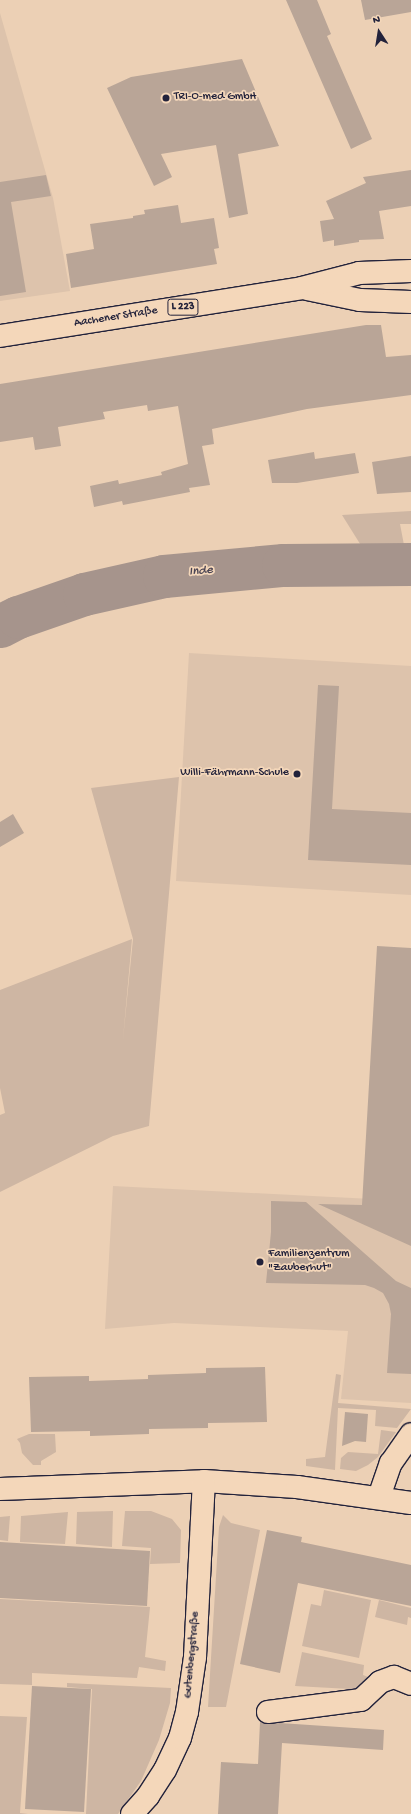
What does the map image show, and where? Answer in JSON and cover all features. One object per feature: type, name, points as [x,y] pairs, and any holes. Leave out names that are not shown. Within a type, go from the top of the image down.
[{"type":"street","name":"Aachener Straße","points":[[0,336],[302,288],[359,273],[411,271]]},
{"type":"street","name":"Aachener Straße","points":[[302,288],[360,300],[411,302]]},
{"type":"street","points":[[379,1497],[391,1463],[411,1434]]},
{"type":"street","points":[[0,1488],[204,1482],[297,1487],[379,1497],[411,1503]]},
{"type":"street","name":"Gutenbergstraße","points":[[132,1814],[148,1796],[165,1770],[180,1738],[187,1712],[195,1657],[204,1482]]},
{"type":"street","points":[[268,1712],[361,1700],[380,1682],[394,1677],[411,1684]]},
{"type":"shaded area","points":[[0,13],[53,198],[70,291],[0,301]]},
{"type":"shaded area","points":[[411,511],[411,524],[400,524],[404,545],[362,547],[342,515]]},
{"type":"shaded area","name":"Willi-Fährmann-Schule","points":[[189,653],[411,666],[411,895],[176,881]]},
{"type":"shaded area","points":[[179,777],[149,1126],[113,1136],[0,1192],[0,1115],[5,1113],[0,1088],[0,990],[132,939],[123,1039],[133,939],[91,788]]},
{"type":"shaded area","name":"Familienzentrum \"Zauberhut\"","points":[[113,1186],[411,1201],[411,1403],[341,1399],[348,1331],[174,1323],[105,1329]]},
{"type":"shaded area","points":[[336,1374],[341,1375],[338,1403],[411,1409],[397,1428],[375,1426],[376,1410],[338,1408],[335,1470],[306,1466],[306,1459],[325,1457]]},
{"type":"shaded area","points":[[381,1430],[396,1432],[378,1457],[368,1465],[356,1471],[340,1469],[341,1458],[348,1452],[378,1454]]},
{"type":"shaded area","points":[[29,1434],[55,1434],[56,1452],[41,1461],[41,1465],[33,1465],[22,1453],[20,1443],[17,1439]]},
{"type":"shaded area","points":[[113,1511],[112,1547],[76,1544],[77,1512]]},
{"type":"shaded area","points":[[125,1511],[151,1511],[172,1519],[181,1530],[180,1563],[150,1564],[151,1548],[122,1546]]},
{"type":"shaded area","points":[[68,1512],[65,1544],[20,1542],[21,1516]]},
{"type":"shaded area","points":[[223,1515],[231,1523],[260,1530],[226,1707],[208,1707],[219,1527]]},
{"type":"shaded area","points":[[10,1516],[8,1541],[0,1540],[0,1517]]},
{"type":"shaded area","points":[[324,1590],[371,1600],[359,1658],[302,1646],[311,1604],[321,1606]]},
{"type":"shaded area","points":[[0,1599],[150,1607],[145,1657],[166,1661],[165,1671],[139,1667],[137,1678],[32,1673],[32,1685],[0,1684]]},
{"type":"shaded area","points":[[379,1600],[411,1608],[411,1618],[408,1617],[407,1625],[375,1617]]},
{"type":"shaded area","points":[[302,1652],[364,1665],[363,1675],[373,1679],[368,1690],[295,1686]]},
{"type":"shaded area","points":[[67,1683],[171,1688],[170,1703],[159,1740],[141,1781],[118,1814],[86,1814],[92,1689],[67,1687]]},
{"type":"shaded area","points":[[0,1716],[27,1717],[20,1813],[28,1814],[0,1814]]},
{"type":"building","points":[[286,0],[317,0],[331,34],[327,36],[372,139],[351,149]]},
{"type":"building","points":[[361,0],[411,0],[411,12],[365,20]]},
{"type":"building","points":[[242,59],[279,146],[238,154],[248,214],[229,218],[216,145],[161,154],[172,177],[154,186],[107,88],[131,77]]},
{"type":"building","points":[[411,170],[411,206],[379,211],[384,239],[359,240],[359,242],[334,246],[334,240],[323,242],[320,221],[334,219],[326,201],[366,183],[363,177]]},
{"type":"building","points":[[46,175],[51,196],[11,202],[26,292],[0,296],[0,182]]},
{"type":"building","points":[[178,205],[181,223],[214,218],[219,248],[214,249],[217,264],[71,288],[66,254],[94,249],[90,224],[133,218],[133,216],[145,214],[144,210]]},
{"type":"building","points":[[366,325],[381,325],[386,357],[411,355],[411,395],[307,409],[212,429],[214,444],[202,446],[210,485],[189,488],[190,492],[123,505],[122,501],[94,507],[90,486],[118,480],[119,484],[162,475],[161,472],[188,464],[178,406],[148,411],[147,405],[103,412],[105,419],[58,427],[61,446],[35,450],[33,437],[0,442],[0,384]]},
{"type":"building","points":[[314,452],[315,459],[355,453],[359,473],[297,483],[272,483],[268,460]]},
{"type":"building","points":[[411,456],[411,492],[377,494],[372,462]]},
{"type":"building","points":[[318,685],[339,686],[332,809],[411,813],[411,865],[308,860]]},
{"type":"building","points":[[13,814],[24,833],[0,847],[0,822]]},
{"type":"building","points":[[377,946],[411,948],[411,1246],[318,1204],[362,1205]]},
{"type":"building","points":[[271,1201],[306,1202],[396,1281],[411,1288],[411,1374],[387,1373],[391,1314],[389,1304],[383,1293],[365,1285],[266,1283],[271,1232]]},
{"type":"building","points":[[265,1367],[267,1422],[208,1423],[208,1428],[149,1429],[149,1434],[90,1436],[90,1431],[31,1432],[29,1377],[89,1376],[89,1381],[148,1379],[148,1375],[206,1373],[206,1368]]},
{"type":"building","points":[[345,1412],[368,1414],[366,1442],[355,1441],[342,1446]]},
{"type":"building","points":[[267,1530],[302,1537],[301,1542],[411,1565],[411,1606],[298,1583],[280,1673],[240,1664]]},
{"type":"building","points":[[0,1542],[150,1551],[147,1606],[0,1598]]},
{"type":"building","points":[[32,1686],[91,1689],[84,1812],[25,1809]]},
{"type":"building","points":[[260,1722],[269,1724],[280,1723],[384,1730],[383,1750],[282,1743],[278,1814],[218,1814],[221,1762],[258,1764]]},
{"type":"waterway","name":"Inde","points":[[0,626],[18,617],[84,594],[164,576],[283,565],[411,564]]},
{"type":"place","name":"TRI-O-med GmbH","points":[[166,98]]},
{"type":"place","name":"Willi-Fährmann-Schule","points":[[297,774]]},
{"type":"place","name":"Familienzentrum \"Zauberhut\"","points":[[260,1262]]}]
